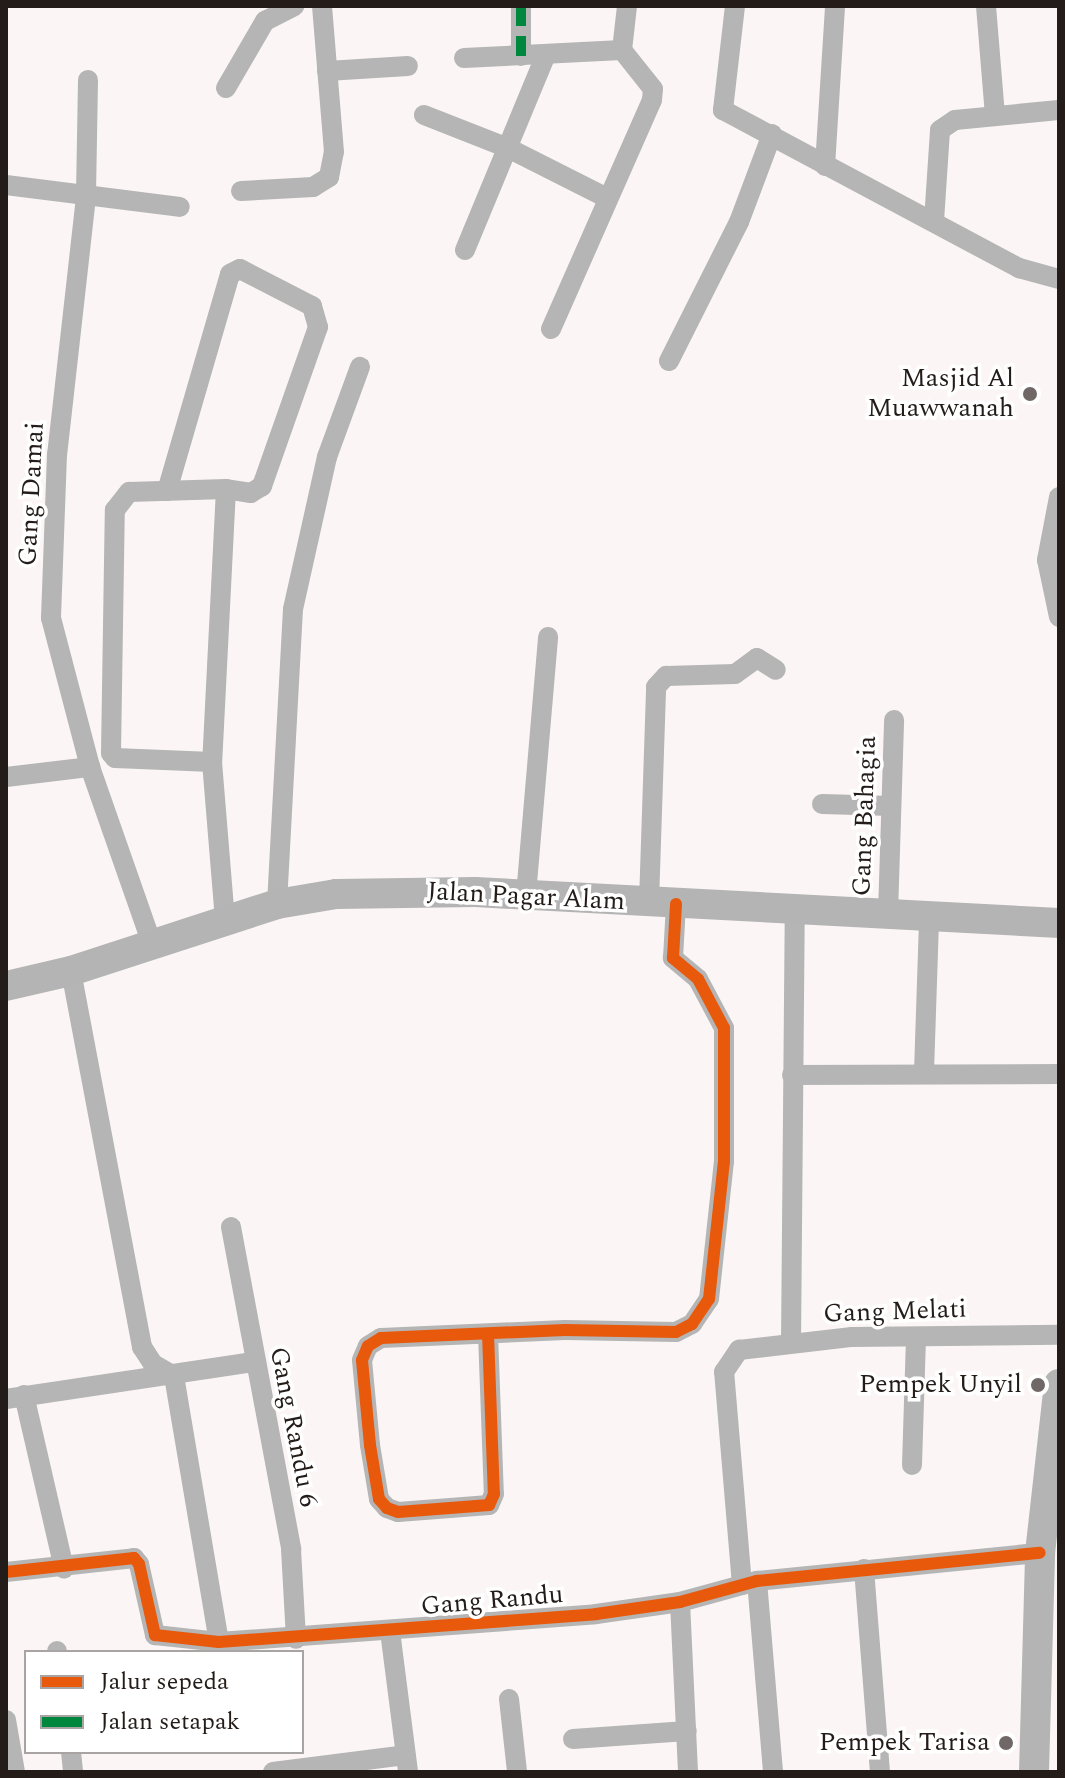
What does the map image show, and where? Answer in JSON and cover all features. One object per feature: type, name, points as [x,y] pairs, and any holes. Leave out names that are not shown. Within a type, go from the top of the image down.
[{"type":"street","points":[[226,88],[265,21],[294,6]]},
{"type":"street","points":[[241,191],[313,187],[329,177],[334,152],[322,6]]},
{"type":"street","points":[[521,6],[521,56]]},
{"type":"street","points":[[551,329],[653,89],[622,50],[627,6]]},
{"type":"street","points":[[735,6],[723,110],[1019,268],[1059,279]]},
{"type":"street","points":[[825,166],[835,6]]},
{"type":"street","points":[[986,6],[995,115]]},
{"type":"street","points":[[464,58],[622,50]]},
{"type":"street","points":[[465,250],[546,54]]},
{"type":"street","points":[[327,71],[408,66]]},
{"type":"street","name":"Gang Damai","points":[[88,80],[86,197],[57,454],[51,618],[90,767],[152,944]]},
{"type":"street","points":[[934,221],[940,130],[955,120],[1059,110]]},
{"type":"street","points":[[424,115],[508,148],[607,198]]},
{"type":"street","points":[[669,361],[739,222],[772,134]]},
{"type":"street","points":[[14,186],[180,207]]},
{"type":"street","points":[[167,491],[230,274],[240,269],[312,306],[318,327],[262,486],[251,493],[226,489],[167,491],[129,492],[115,510],[111,753],[115,758],[212,762]]},
{"type":"street","points":[[277,904],[293,609],[327,457],[360,367]]},
{"type":"street","points":[[225,921],[212,762],[226,489]]},
{"type":"street","points":[[1059,497],[1047,560],[1059,617]]},
{"type":"street","points":[[526,895],[548,637]]},
{"type":"street","points":[[488,1334],[494,1494],[489,1505],[398,1512],[387,1508],[379,1499],[370,1445],[364,1352],[381,1338],[488,1334],[676,1332],[692,1324],[709,1299],[724,1161],[724,1028],[722,1015],[698,979],[673,958],[662,903],[656,687],[666,676],[735,674],[757,658],[776,670]]},
{"type":"street","name":"Gang Bahagia","points":[[888,914],[894,720]]},
{"type":"street","points":[[6,777],[90,767]]},
{"type":"street","points":[[822,804],[891,806]]},
{"type":"street","name":"Jalan Pagar Alam","points":[[6,986],[71,971],[277,904],[375,892],[526,895],[1059,923]]},
{"type":"street","points":[[791,1343],[795,911]]},
{"type":"street","points":[[924,1072],[929,918]]},
{"type":"street","points":[[71,971],[142,1347],[153,1364],[174,1376]]},
{"type":"street","points":[[792,1075],[924,1072],[1059,1074]]},
{"type":"street","name":"Gang Randu 6","points":[[231,1227],[291,1549],[296,1639]]},
{"type":"street","name":"Gang Melati","points":[[749,1583],[724,1372],[734,1355],[791,1343],[1059,1335]]},
{"type":"street","points":[[912,1465],[916,1337]]},
{"type":"street","points":[[64,1568],[15,1397],[255,1362]]},
{"type":"street","points":[[174,1376],[219,1642]]},
{"type":"street","points":[[1034,1772],[1040,1553],[1056,1444],[1059,1384]]},
{"type":"street","name":"Gang Randu","points":[[6,1572],[137,1560],[155,1635],[219,1642],[390,1631],[680,1602],[749,1583],[1040,1553]]},
{"type":"street","points":[[864,1569],[880,1772]]},
{"type":"street","points":[[749,1583],[773,1772]]},
{"type":"street","points":[[680,1602],[688,1772]]},
{"type":"street","points":[[284,1772],[406,1764],[390,1631]]},
{"type":"street","points":[[509,1699],[517,1772]]},
{"type":"street","points":[[6,1720],[15,1772]]},
{"type":"street","points":[[573,1739],[687,1731]]},
{"type":"marked path","points":[[521,6],[521,56]]},
{"type":"cycle path","points":[[488,1334],[494,1494],[489,1505],[398,1512],[387,1508],[379,1499],[370,1445],[362,1360],[368,1346],[381,1338],[565,1330],[676,1332],[692,1324],[709,1299],[724,1161],[724,1028],[698,979],[673,958],[676,904]]},
{"type":"cycle path","points":[[6,1572],[134,1558],[139,1564],[155,1635],[219,1642],[596,1614],[680,1602],[757,1581],[1040,1553]]},
{"type":"place","name":"Masjid Al Muawwanah","points":[[1030,394]]},
{"type":"place","name":"Pempek Unyil","points":[[1038,1385]]},
{"type":"place","name":"Pempek Tarisa","points":[[1006,1743]]}]
